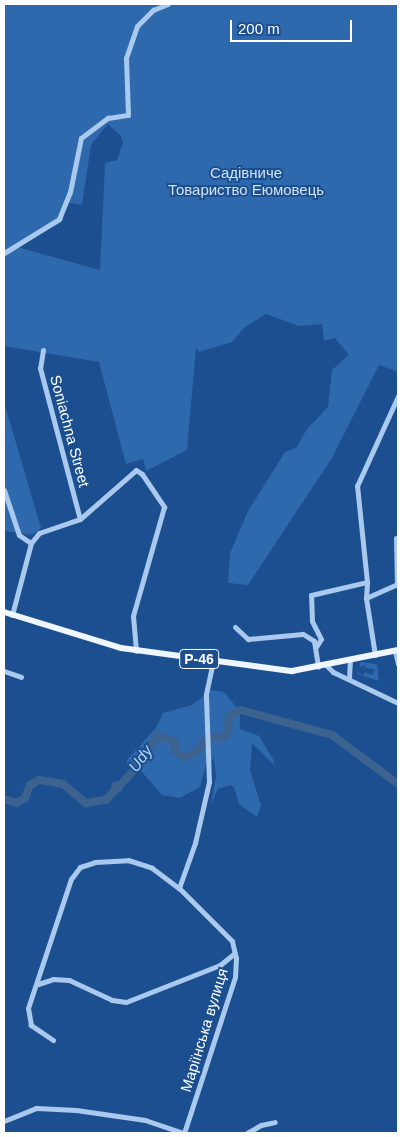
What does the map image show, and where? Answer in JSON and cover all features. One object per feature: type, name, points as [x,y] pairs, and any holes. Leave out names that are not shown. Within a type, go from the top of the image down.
[{"type":"main road","name":"Р-46","points":[[4,612],[136,650],[292,671],[397,651]]},
{"type":"street","points":[[4,253],[59,219],[70,192],[81,138],[108,118],[128,115],[126,58],[137,26],[153,10],[168,4]]},
{"type":"street","name":"Soniachna Street","points":[[43,350],[40,368],[80,519]]},
{"type":"street","points":[[376,655],[366,598],[367,582],[357,486],[398,396]]},
{"type":"street","points":[[12,615],[31,543],[39,533],[80,519],[136,470],[142,474],[164,507],[134,616],[136,650]]},
{"type":"street","points":[[4,490],[19,534],[31,543]]},
{"type":"street","points":[[366,598],[398,584],[396,538]]},
{"type":"street","points":[[316,647],[321,639],[312,621],[311,595],[367,582]]},
{"type":"street","points":[[235,627],[248,639],[303,634],[314,641],[318,667]]},
{"type":"street","points":[[397,651],[398,664]]},
{"type":"street","points":[[349,678],[350,660]]},
{"type":"street","points":[[179,888],[205,801],[210,750],[206,694],[212,661]]},
{"type":"street","points":[[326,665],[398,703]]},
{"type":"street","points":[[4,671],[21,677]]},
{"type":"street","name":"Маріїнська вулиця","points":[[52,1040],[35,1029],[27,1016],[29,1000],[38,984],[71,879],[84,865],[95,862],[136,861],[152,868],[179,888],[232,941],[235,953],[235,977],[183,1133]]},
{"type":"street","points":[[38,984],[53,979],[69,980],[112,1000],[126,1002],[220,965],[235,953]]},
{"type":"street","points":[[4,1120],[36,1108],[76,1110],[145,1120],[183,1133]]},
{"type":"street","points":[[247,1133],[261,1125],[275,1122]]},
{"type":"green space","name":"Садівниче Товариство Еюмовець","points":[[4,4],[398,4],[398,372],[379,365],[332,458],[248,585],[228,583],[230,553],[248,511],[285,452],[296,448],[307,429],[328,407],[332,370],[349,355],[335,338],[324,341],[322,324],[299,326],[266,314],[245,327],[232,342],[199,352],[196,347],[187,450],[146,471],[143,459],[126,464],[99,362],[4,346]],"holes":[[[108,124],[121,136],[123,143],[117,160],[105,163],[100,270],[17,247],[61,223],[66,202],[82,205],[91,145]]]},
{"type":"green space","points":[[4,402],[41,528],[32,535],[4,531]]},
{"type":"green space","points":[[361,662],[377,664],[379,681],[357,674],[358,670],[359,674],[364,675],[364,672],[373,675],[374,669],[364,668],[367,665],[359,667]]},
{"type":"green space","points":[[211,690],[224,692],[240,712],[240,729],[259,736],[273,759],[275,766],[252,743],[250,771],[261,805],[257,817],[239,804],[234,787],[230,785],[218,789],[211,804],[216,776],[214,759],[207,761],[200,787],[180,798],[162,795],[141,771],[127,766],[127,760],[156,728],[163,713],[192,705]]},
{"type":"shaded area","points":[[117,781],[123,787],[117,793],[111,787]]},
{"type":"waterway","name":"Udy","points":[[4,799],[17,803],[25,798],[30,785],[39,780],[63,784],[86,803],[106,800],[136,768],[157,736],[174,741],[175,751],[185,757],[195,753],[209,737],[223,737],[227,733],[230,715],[241,710],[332,735],[398,784]]}]
